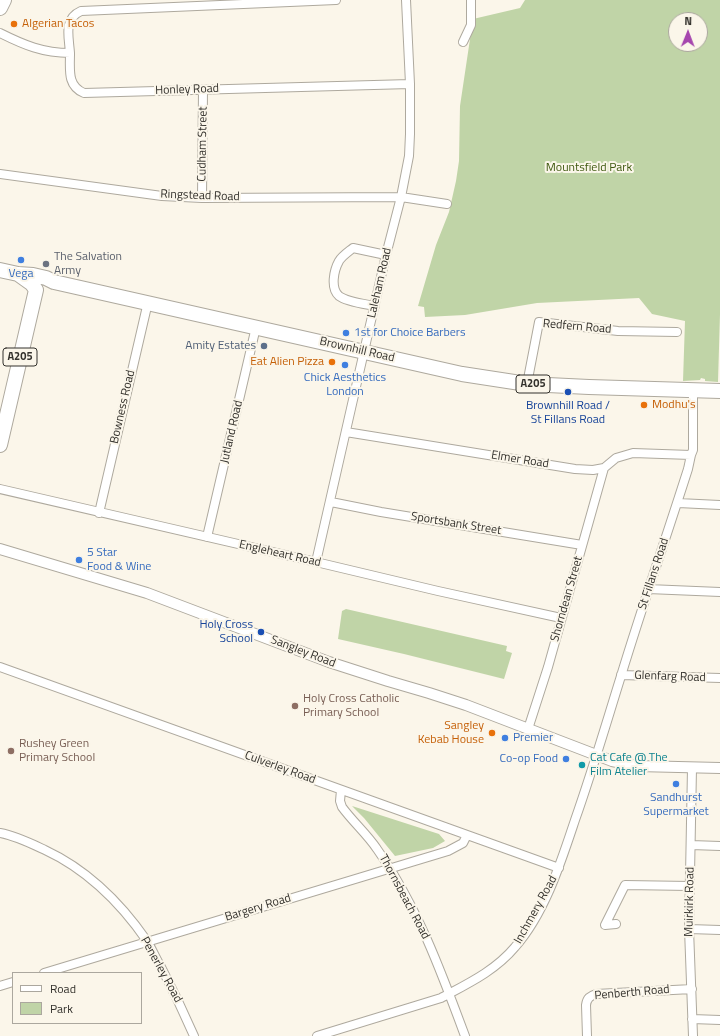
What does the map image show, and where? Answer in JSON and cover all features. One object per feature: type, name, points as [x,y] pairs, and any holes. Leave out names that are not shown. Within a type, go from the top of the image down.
[{"type":"highway","points":[[0,8],[4,0]]},
{"type":"highway","name":"Brownhill Road","points":[[0,270],[18,274],[30,274],[46,278],[54,282],[462,374],[527,384],[720,391]]},
{"type":"highway","name":"A205","points":[[0,445],[36,290],[32,284],[18,274]]},
{"type":"highway","points":[[36,290],[42,286],[54,282]]},
{"type":"street","name":"Honley Road","points":[[336,0],[81,11],[75,14],[69,23],[70,76],[72,83],[77,90],[84,93],[410,84]]},
{"type":"street","name":"Laleham Road","points":[[316,562],[331,502],[386,256],[401,197],[410,143],[410,84],[406,0]]},
{"type":"street","points":[[463,42],[471,25],[471,0]]},
{"type":"street","points":[[0,33],[33,48],[50,52],[70,53]]},
{"type":"street","name":"Cudham Street","points":[[202,198],[203,90]]},
{"type":"street","name":"Ringstead Road","points":[[0,174],[162,196],[202,198],[401,197],[447,204]]},
{"type":"street","points":[[375,306],[345,299],[338,295],[333,287],[335,275],[338,262],[353,248],[386,256]]},
{"type":"street","name":"Bowness Road","points":[[99,513],[148,302]]},
{"type":"street","name":"Redfern Road","points":[[527,384],[538,322],[618,331],[677,332]]},
{"type":"street","name":"Jutland Road","points":[[207,537],[256,327]]},
{"type":"street","name":"St Fillans Road","points":[[597,755],[648,589],[678,502],[688,469],[690,455],[693,450],[693,390]]},
{"type":"street","name":"Elmer Road","points":[[346,432],[575,469],[593,470],[604,468]]},
{"type":"street","points":[[604,468],[616,458],[633,453],[690,455]]},
{"type":"street","name":"Shorndean Street","points":[[528,729],[542,688],[604,468]]},
{"type":"street","name":"Engleheart Road","points":[[0,489],[438,591],[561,618]]},
{"type":"street","name":"Sportsbank Street","points":[[331,502],[381,512],[582,545]]},
{"type":"street","points":[[678,502],[720,505]]},
{"type":"street","name":"Sangley Road","points":[[2,549],[147,593],[329,662],[429,693],[612,761],[633,766],[720,768]]},
{"type":"street","points":[[648,589],[720,592]]},
{"type":"street","name":"Culverley Road","points":[[0,667],[559,868]]},
{"type":"street","name":"Glenfarg Road","points":[[621,675],[720,678]]},
{"type":"street","name":"Inchmery Road","points":[[317,1036],[441,998],[480,977],[499,963],[515,947],[530,927],[544,902],[559,868],[597,755]]},
{"type":"street","name":"Muirkirk Road","points":[[692,768],[689,929],[693,1036]]},
{"type":"street","name":"Thornsbeach Road","points":[[341,790],[340,801],[342,807],[377,848],[415,912],[449,993],[465,1036]]},
{"type":"street","name":"Penerley Road","points":[[0,833],[14,836],[57,856],[88,876],[117,903],[147,942],[176,997],[194,1036]]},
{"type":"street","name":"Bargery Road","points":[[47,972],[448,851],[463,843],[467,835]]},
{"type":"street","points":[[691,845],[720,846]]},
{"type":"street","points":[[616,924],[605,925],[626,884],[690,886]]},
{"type":"street","points":[[689,929],[720,930]]},
{"type":"street","points":[[0,986],[12,982]]},
{"type":"street","name":"Penberth Road","points":[[587,1036],[586,1004],[590,996],[596,994],[692,989]]},
{"type":"street","points":[[692,1019],[720,1020]]},
{"type":"green space","name":"Mountsfield Park","points":[[525,0],[720,0],[720,314],[718,382],[705,381],[705,379],[701,378],[700,380],[683,381],[685,321],[652,314],[639,298],[537,303],[465,315],[425,317],[424,307],[418,306],[436,245],[449,212],[456,181],[459,161],[460,106],[473,19],[520,8]]},
{"type":"green space","points":[[346,609],[507,646],[506,651],[512,653],[504,679],[338,639],[342,611]]},
{"type":"green space","points":[[352,806],[439,834],[445,841],[433,848],[395,856],[364,818]]},
{"type":"place","name":"Algerian Tacos","points":[[14,24]]},
{"type":"place","name":"Vega","points":[[21,260]]},
{"type":"place","name":"The Salvation Army","points":[[46,264]]},
{"type":"place","name":"1st for Choice Barbers","points":[[346,333]]},
{"type":"place","name":"Amity Estates","points":[[264,346]]},
{"type":"place","name":"Eat Alien Pizza","points":[[332,362]]},
{"type":"place","name":"Chick Aesthetics London","points":[[345,365]]},
{"type":"place","name":"Brownhill Road / St Fillans Road","points":[[568,392]]},
{"type":"place","name":"Modhu's","points":[[644,405]]},
{"type":"place","name":"5 Star Food & Wine","points":[[79,560]]},
{"type":"place","name":"Holy Cross School","points":[[261,632]]},
{"type":"place","name":"Holy Cross Catholic Primary School","points":[[295,706]]},
{"type":"place","name":"Sangley Kebab House","points":[[492,733]]},
{"type":"place","name":"Premier","points":[[505,738]]},
{"type":"place","name":"Rushey Green Primary School","points":[[11,751]]},
{"type":"place","name":"Co-op Food","points":[[566,759]]},
{"type":"place","name":"Cat Cafe @ The Film Atelier","points":[[582,765]]},
{"type":"place","name":"Sandhurst Supermarket","points":[[676,784]]}]
